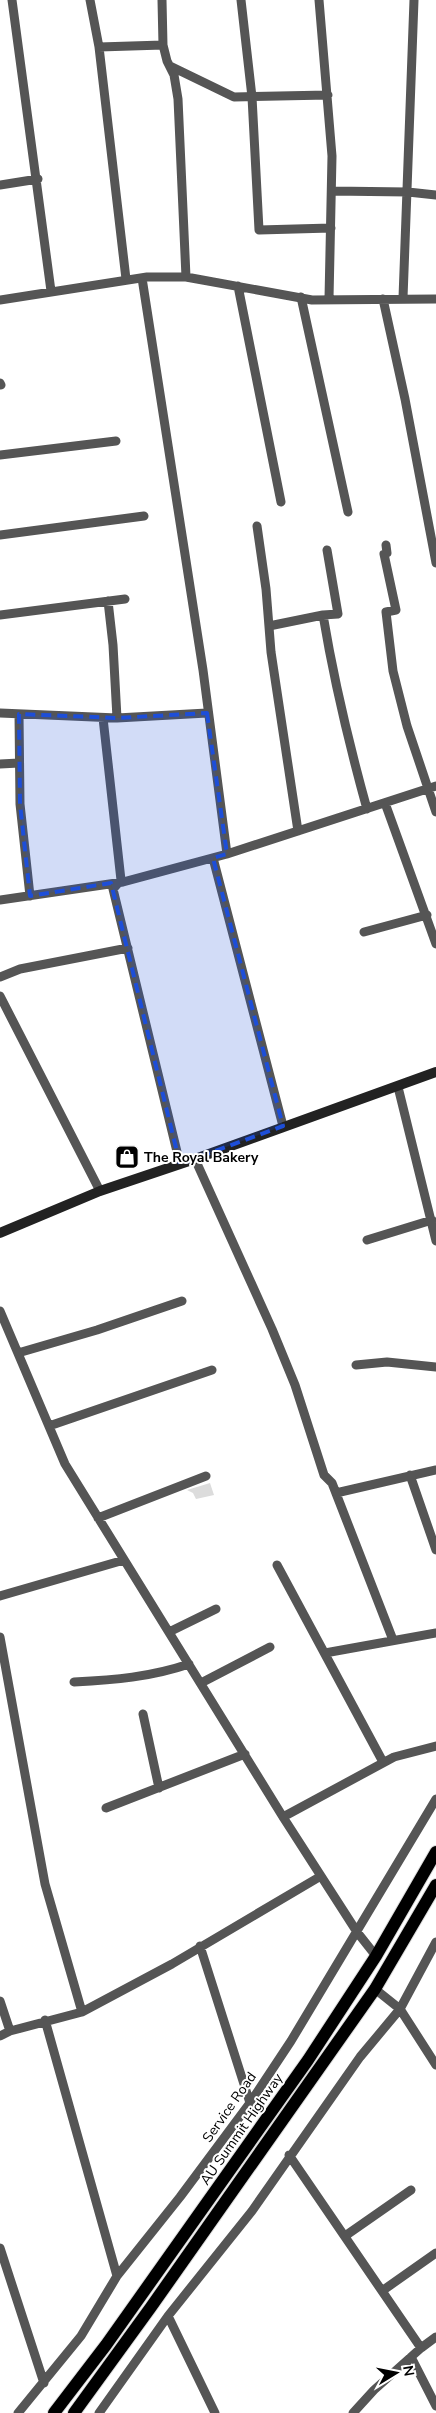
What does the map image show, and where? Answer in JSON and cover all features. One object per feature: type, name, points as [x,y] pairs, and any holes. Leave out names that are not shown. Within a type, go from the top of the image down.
[{"type":"main road","name":"AU Summit Highway","points":[[54,2413],[106,2345],[308,2060],[376,1956],[436,1852]]},
{"type":"main road","name":"AU Summit Highway","points":[[74,2413],[375,1989],[436,1885]]},
{"type":"street","points":[[12,0],[52,291]]},
{"type":"street","points":[[90,0],[99,47],[126,279]]},
{"type":"street","points":[[162,0],[163,45],[174,75],[178,99],[186,277]]},
{"type":"street","points":[[241,0],[252,97],[259,230],[331,228]]},
{"type":"street","points":[[319,0],[332,156],[329,299]]},
{"type":"street","points":[[403,298],[414,0]]},
{"type":"street","points":[[99,47],[163,45]]},
{"type":"street","points":[[170,66],[234,97],[328,95]]},
{"type":"street","points":[[0,185],[38,179]]},
{"type":"street","points":[[332,191],[408,192],[436,195]]},
{"type":"street","points":[[0,300],[126,279],[186,277],[301,298],[436,299]]},
{"type":"street","points":[[142,278],[202,670],[226,854]]},
{"type":"street","points":[[238,286],[281,502]]},
{"type":"street","points":[[301,298],[348,512]]},
{"type":"street","points":[[383,298],[405,398],[436,563]]},
{"type":"street","points":[[0,455],[116,441]]},
{"type":"street","points":[[0,535],[144,516]]},
{"type":"street","points":[[257,526],[298,832]]},
{"type":"street","points":[[386,545],[387,553],[384,554],[396,610],[386,612],[393,671],[408,726],[432,788],[436,812]]},
{"type":"street","points":[[269,626],[338,614],[327,550]]},
{"type":"street","points":[[0,615],[125,599]]},
{"type":"street","points":[[108,602],[113,645],[117,718]]},
{"type":"street","points":[[324,615],[344,724],[367,808]]},
{"type":"street","points":[[0,713],[117,718],[207,713]]},
{"type":"street","points":[[19,714],[20,804],[30,896]]},
{"type":"street","points":[[104,718],[121,880],[113,889],[180,1164]]},
{"type":"street","points":[[0,764],[19,763]]},
{"type":"street","points":[[0,900],[117,883],[214,858],[432,788]]},
{"type":"street","points":[[385,803],[436,944]]},
{"type":"street","points":[[214,858],[283,1126]]},
{"type":"street","points":[[364,932],[427,915]]},
{"type":"street","points":[[0,977],[20,969],[128,948]]},
{"type":"street","points":[[0,996],[100,1191]]},
{"type":"street","points":[[0,1233],[100,1191],[195,1160],[283,1126],[436,1072]]},
{"type":"street","points":[[398,1087],[436,1239]]},
{"type":"street","points":[[195,1160],[295,1385],[324,1475],[332,1483],[393,1640]]},
{"type":"street","points":[[367,1240],[432,1220]]},
{"type":"street","points":[[18,1353],[97,1330],[182,1301]]},
{"type":"street","points":[[0,1311],[65,1464],[283,1817],[357,1932],[376,1956]]},
{"type":"street","points":[[356,1365],[387,1362],[436,1367]]},
{"type":"street","points":[[49,1426],[212,1370]]},
{"type":"street","points":[[336,1493],[436,1470]]},
{"type":"street","points":[[410,1475],[436,1550]]},
{"type":"street","points":[[98,1518],[206,1476]]},
{"type":"street","points":[[0,1596],[124,1560]]},
{"type":"street","points":[[277,1565],[384,1762]]},
{"type":"street","points":[[169,1632],[216,1609]]},
{"type":"street","points":[[325,1653],[436,1634]]},
{"type":"street","points":[[0,1637],[2,1658],[45,1884],[82,2012]]},
{"type":"street","points":[[201,1683],[270,1647]]},
{"type":"street","points":[[74,1682],[149,1676],[189,1664]]},
{"type":"street","points":[[143,1714],[159,1788]]},
{"type":"street","points":[[283,1817],[394,1757],[436,1746]]},
{"type":"street","points":[[106,1808],[245,1754]]},
{"type":"street","name":"Service Road","points":[[18,2413],[82,2336],[117,2276],[180,2197],[250,2103],[357,1932],[436,1799]]},
{"type":"street","points":[[0,2036],[10,2030],[82,2012],[172,1964],[321,1876]]},
{"type":"street","points":[[100,2413],[168,2316],[252,2211],[289,2155],[360,2057],[400,2009],[436,1942]]},
{"type":"street","points":[[200,1946],[250,2103]]},
{"type":"street","points":[[375,1989],[400,2009],[436,2066]]},
{"type":"street","points":[[0,2001],[10,2030]]},
{"type":"street","points":[[45,2020],[117,2276]]},
{"type":"street","points":[[289,2155],[421,2348]]},
{"type":"street","points":[[345,2236],[411,2190]]},
{"type":"street","points":[[0,2248],[44,2384]]},
{"type":"street","points":[[382,2291],[436,2253]]},
{"type":"street","points":[[168,2316],[215,2413]]},
{"type":"street","points":[[353,2413],[374,2390],[411,2356],[436,2337]]},
{"type":"street","points":[[411,2356],[436,2406]]},
{"type":"highlighted area","points":[[207,713],[227,854],[213,858],[283,1126],[180,1164],[111,883],[30,896],[20,804],[19,714],[117,718]]},
{"type":"shaded area","points":[[210,1483],[214,1495],[196,1499],[193,1493],[187,1490]]},
{"type":"place","name":"The Royal Bakery","points":[[127,1157]]}]
